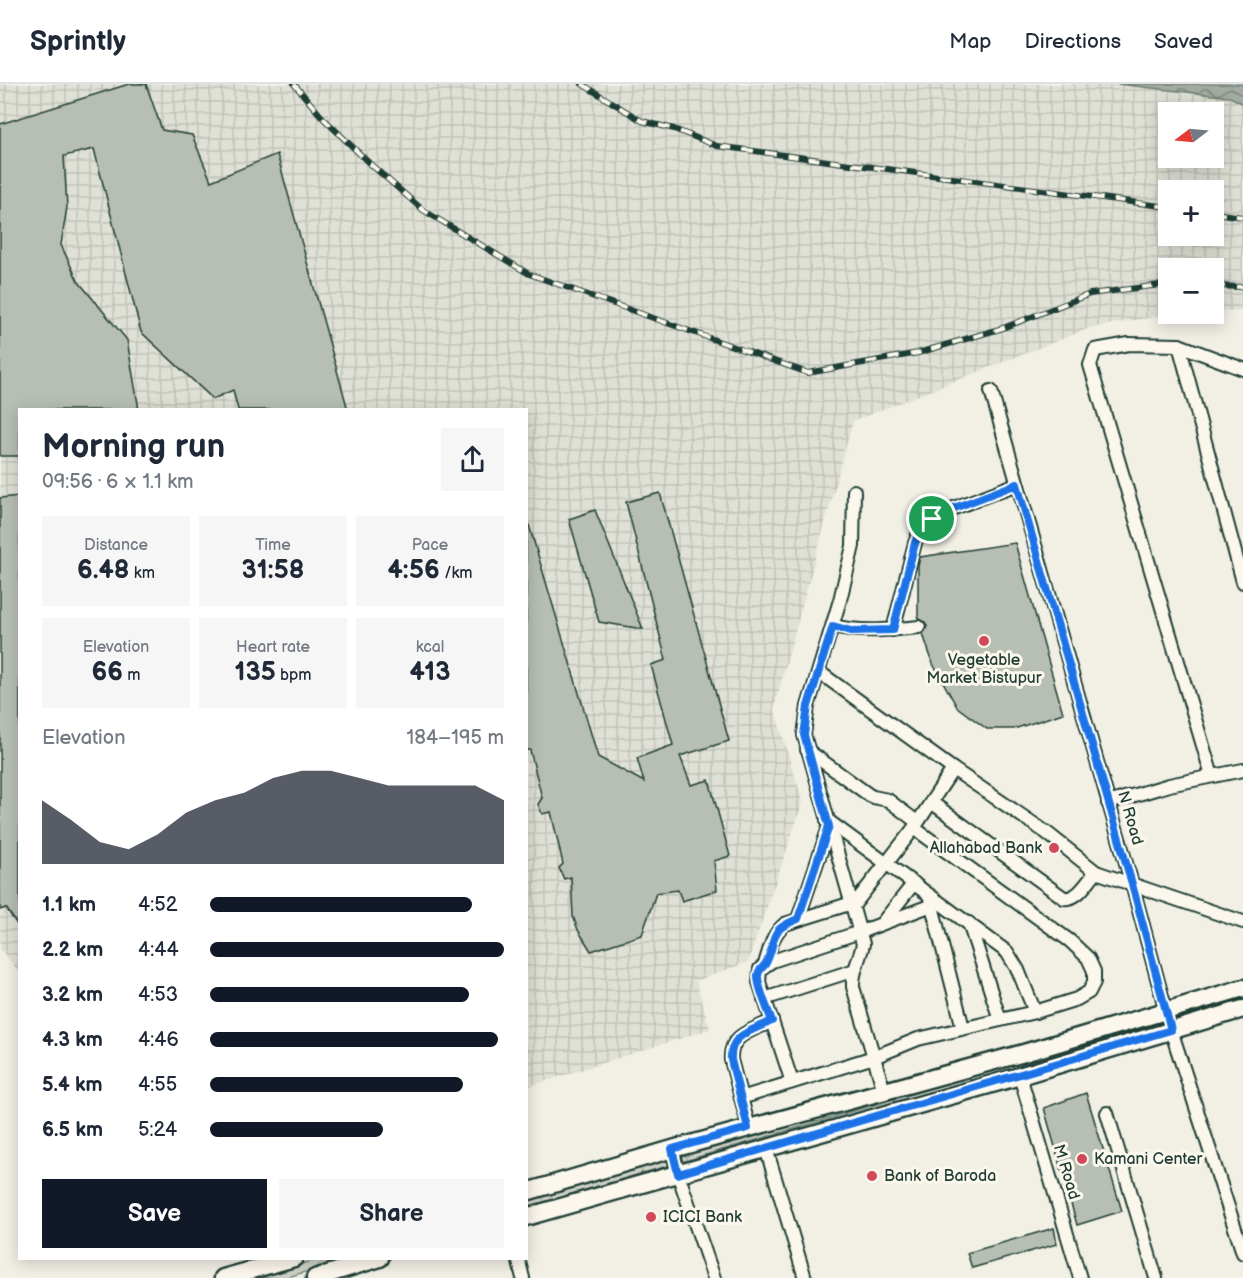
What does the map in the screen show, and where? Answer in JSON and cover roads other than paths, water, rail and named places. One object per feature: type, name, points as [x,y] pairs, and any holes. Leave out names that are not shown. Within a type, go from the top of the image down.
[{"type":"street","points":[[1212,776],[1090,366],[1095,350],[1129,344],[1179,345],[1243,369]]},
{"type":"street","points":[[1179,345],[1243,582]]},
{"type":"street","name":"N Road","points":[[991,391],[1132,884],[1165,1011],[1243,1253]]},
{"type":"street","points":[[893,630],[920,530],[932,519],[949,510],[1017,484]]},
{"type":"street","points":[[854,492],[853,546],[833,626],[805,721],[804,735],[863,944],[853,975],[853,987],[884,1091]]},
{"type":"street","points":[[833,626],[851,631],[919,627]]},
{"type":"street","points":[[819,672],[953,769],[1047,833],[1096,872],[1243,922]]},
{"type":"street","points":[[741,1098],[874,1057],[918,1039],[1035,1012],[1077,999],[1089,992],[1094,982],[1094,971],[1088,958],[1070,940],[915,825],[888,800],[873,797],[807,750]]},
{"type":"street","points":[[792,1082],[758,975],[765,964],[773,937],[785,924],[852,905],[887,864],[953,769]]},
{"type":"street","points":[[1108,802],[1169,785],[1243,770]]},
{"type":"street","points":[[931,802],[1064,898],[1070,899],[1076,895],[1096,872]]},
{"type":"street","points":[[828,823],[914,883],[930,899],[969,923],[1007,952],[1018,970],[1035,1012]]},
{"type":"street","points":[[798,919],[828,823]]},
{"type":"street","points":[[883,923],[914,883]]},
{"type":"street","points":[[765,964],[860,933],[930,899]]},
{"type":"street","points":[[930,899],[963,1028]]},
{"type":"street","points":[[969,923],[1000,1020]]},
{"type":"street","points":[[764,999],[855,969]]},
{"type":"street","points":[[528,1191],[672,1149],[1024,1053],[1243,988]]},
{"type":"street","points":[[528,1216],[1020,1076],[1243,1009]]},
{"type":"street","points":[[748,1128],[730,1049],[733,1042],[742,1036],[772,1021]]},
{"type":"street","name":"M Road","points":[[1020,1076],[1080,1278]]},
{"type":"street","points":[[1107,1113],[1156,1278]]},
{"type":"street","points":[[766,1148],[805,1278]]},
{"type":"street","points":[[672,1149],[678,1174],[714,1278]]},
{"type":"street","points":[[223,1278],[287,1260]]},
{"type":"street","points":[[315,1278],[374,1260]]},
{"type":"street","points":[[518,1260],[523,1278]]},
{"type":"water","points":[[1117,84],[1243,84],[1243,104],[1230,97]]},
{"type":"railway","points":[[294,84],[322,117],[369,163],[423,210],[529,274],[808,373],[918,353],[1003,328],[1090,294],[1158,285]]},
{"type":"railway","points":[[582,84],[642,121],[674,129],[717,146],[1158,206]]},
{"type":"railway","points":[[1224,214],[1243,217]]},
{"type":"railway","points":[[1224,286],[1243,287]]},
{"type":"place","name":"Vegetable Market Bistupur","points":[[984,641]]},
{"type":"place","name":"Allahabad Bank","points":[[1054,848]]},
{"type":"place","name":"Kamani Center","points":[[1082,1159]]},
{"type":"place","name":"Bank of Baroda","points":[[872,1176]]},
{"type":"place","name":"ICICI Bank","points":[[651,1217]]}]
